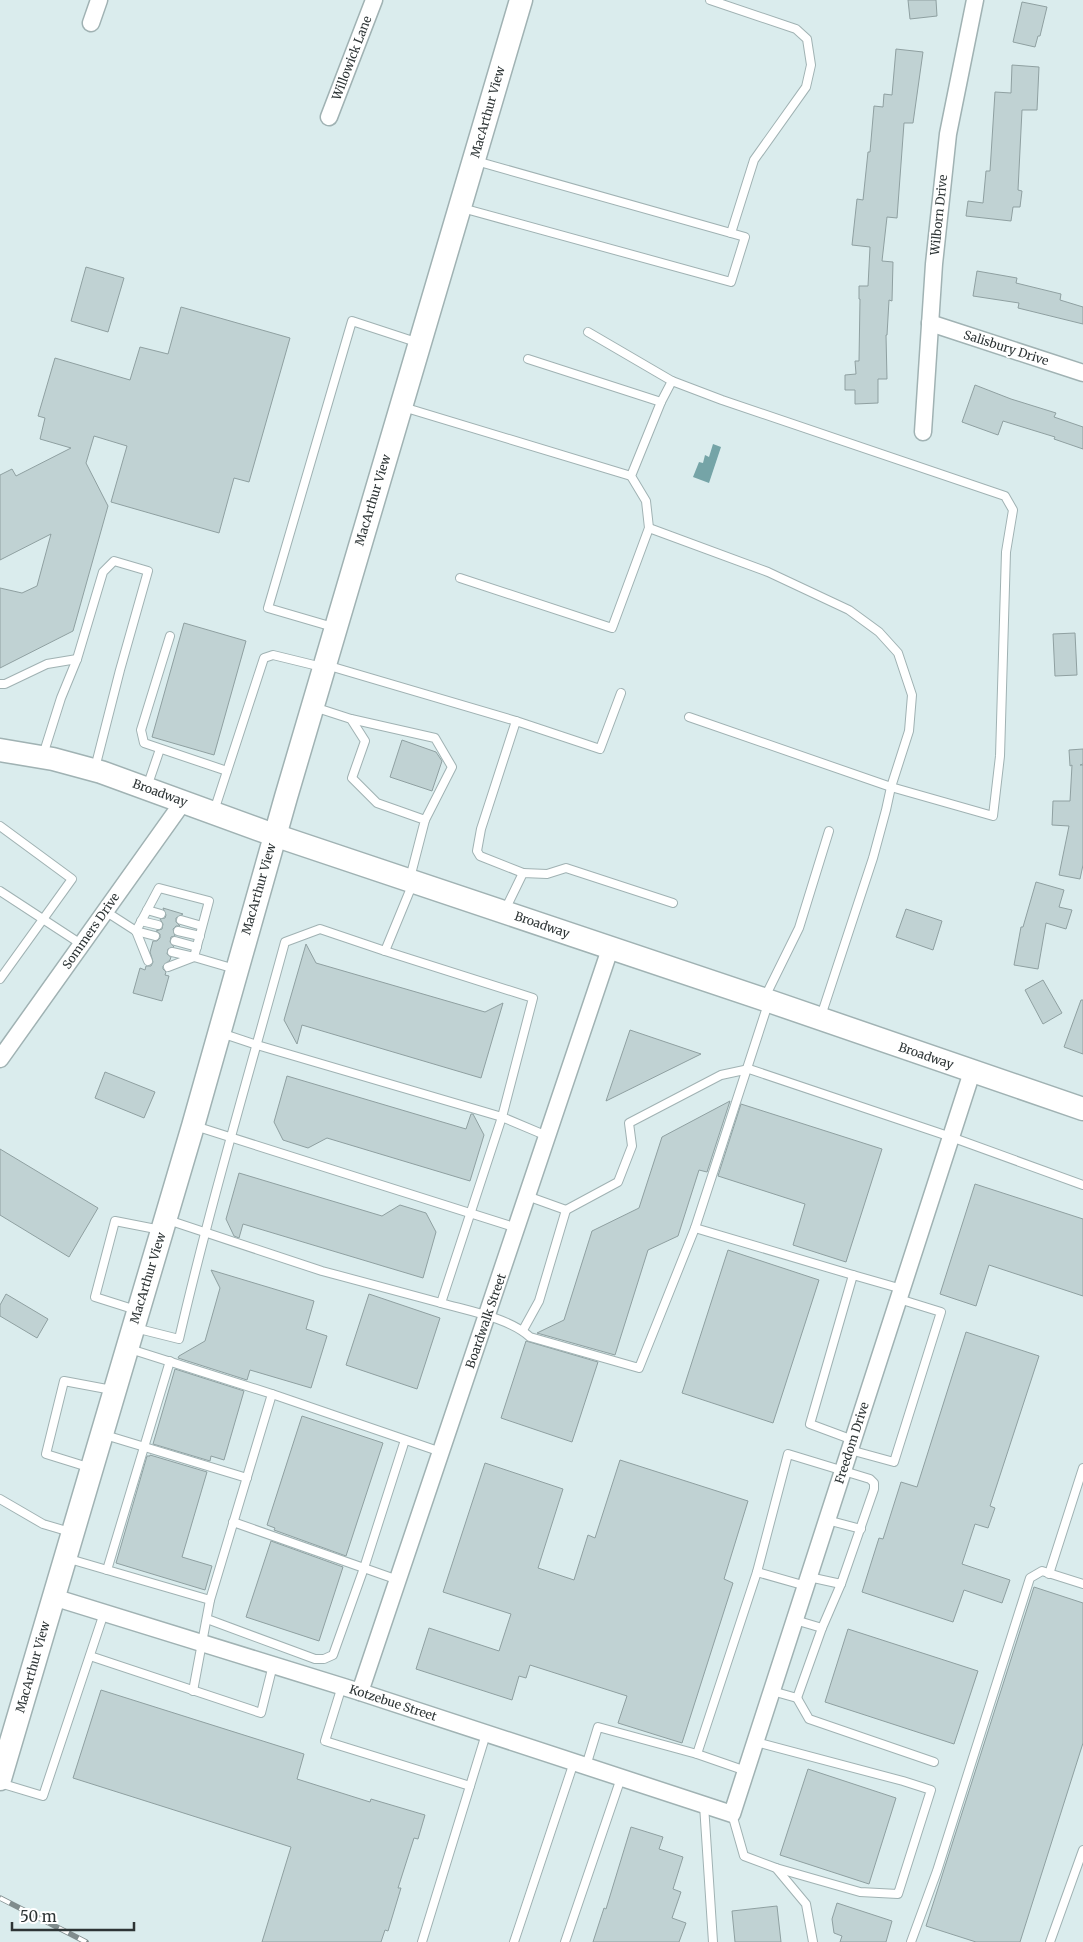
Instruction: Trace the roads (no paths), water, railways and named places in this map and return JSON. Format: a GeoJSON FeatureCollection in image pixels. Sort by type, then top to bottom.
{"type":"FeatureCollection","features":[{"type":"Feature","properties":{"kind":"street"},"geometry":{"type":"LineString","coordinates":[[91,23],[99,0]]}},
{"type":"Feature","properties":{"kind":"street","name":"Willowick Lane"},"geometry":{"type":"LineString","coordinates":[[329,117],[374,0]]}},
{"type":"Feature","properties":{"kind":"street","name":"MacArthur View"},"geometry":{"type":"LineString","coordinates":[[0,1779],[193,1126],[274,835],[521,0]]}},
{"type":"Feature","properties":{"kind":"street","name":"Wilborn Drive"},"geometry":{"type":"LineString","coordinates":[[924,432],[934,264],[948,134],[975,0]]}},
{"type":"Feature","properties":{"kind":"street","name":"Salisbury Drive"},"geometry":{"type":"LineString","coordinates":[[930,323],[1083,373]]}},
{"type":"Feature","properties":{"kind":"street","name":"Broadway"},"geometry":{"type":"LineString","coordinates":[[0,750],[43,757],[95,770],[274,835],[412,880],[1083,1109]]}},
{"type":"Feature","properties":{"kind":"street","name":"Sommers Drive"},"geometry":{"type":"LineString","coordinates":[[0,1060],[182,802]]}},
{"type":"Feature","properties":{"kind":"street","name":"Boardwalk Street"},"geometry":{"type":"LineString","coordinates":[[360,1692],[610,949]]}},
{"type":"Feature","properties":{"kind":"street","name":"Freedom Drive"},"geometry":{"type":"LineString","coordinates":[[732,1814],[972,1072]]}},
{"type":"Feature","properties":{"kind":"street","name":"Kotzebue Street"},"geometry":{"type":"LineString","coordinates":[[53,1597],[342,1686],[732,1814]]}},
{"type":"Feature","properties":{"kind":"lane"},"geometry":{"type":"LineString","coordinates":[[710,0],[796,29],[807,39],[811,66],[806,87],[754,160],[731,234]]}},
{"type":"Feature","properties":{"kind":"lane"},"geometry":{"type":"LineString","coordinates":[[460,208],[731,282],[745,237],[474,161]]}},
{"type":"Feature","properties":{"kind":"lane"},"geometry":{"type":"LineString","coordinates":[[335,628],[268,608],[349,330],[352,321],[420,343]]}},
{"type":"Feature","properties":{"kind":"lane"},"geometry":{"type":"LineString","coordinates":[[588,332],[672,381],[722,400],[1005,496],[1013,510],[1006,552],[1000,756],[993,816],[891,787],[689,717]]}},
{"type":"Feature","properties":{"kind":"lane"},"geometry":{"type":"LineString","coordinates":[[528,359],[661,402]]}},
{"type":"Feature","properties":{"kind":"lane"},"geometry":{"type":"LineString","coordinates":[[631,476],[661,402],[672,381]]}},
{"type":"Feature","properties":{"kind":"lane"},"geometry":{"type":"LineString","coordinates":[[401,406],[631,476],[646,501],[649,528],[612,628],[460,578]]}},
{"type":"Feature","properties":{"kind":"lane"},"geometry":{"type":"LineString","coordinates":[[649,528],[768,572],[849,610],[879,632],[898,653],[912,695],[909,731],[891,787],[872,858],[820,1019]]}},
{"type":"Feature","properties":{"kind":"lane"},"geometry":{"type":"LineString","coordinates":[[43,757],[61,698],[77,659],[103,572],[114,561],[148,571],[120,670],[95,770]]}},
{"type":"Feature","properties":{"kind":"lane"},"geometry":{"type":"LineString","coordinates":[[170,636],[141,730],[144,743],[227,771]]}},
{"type":"Feature","properties":{"kind":"lane"},"geometry":{"type":"LineString","coordinates":[[213,813],[264,658],[273,655],[324,666],[516,720],[600,749],[621,693]]}},
{"type":"Feature","properties":{"kind":"lane"},"geometry":{"type":"LineString","coordinates":[[0,684],[6,684],[47,664],[77,659]]}},
{"type":"Feature","properties":{"kind":"lane"},"geometry":{"type":"LineString","coordinates":[[313,706],[350,718],[435,738],[452,768],[425,820],[412,880],[385,951]]}},
{"type":"Feature","properties":{"kind":"lane"},"geometry":{"type":"LineString","coordinates":[[350,718],[365,740],[352,778],[377,803],[425,820]]}},
{"type":"Feature","properties":{"kind":"lane"},"geometry":{"type":"LineString","coordinates":[[516,720],[481,828],[477,850],[480,856],[523,873],[547,874],[566,868],[673,903]]}},
{"type":"Feature","properties":{"kind":"lane"},"geometry":{"type":"LineString","coordinates":[[146,788],[160,749]]}},
{"type":"Feature","properties":{"kind":"lane"},"geometry":{"type":"LineString","coordinates":[[0,826],[72,879],[0,979]]}},
{"type":"Feature","properties":{"kind":"lane"},"geometry":{"type":"LineString","coordinates":[[441,1452],[170,1361],[95,1297],[115,1221],[163,1225],[204,1233],[322,1271],[487,1316],[523,1330],[530,1337],[639,1368],[695,1228],[748,1069],[766,1000],[799,928],[829,831]]}},
{"type":"Feature","properties":{"kind":"lane"},"geometry":{"type":"LineString","coordinates":[[504,912],[523,873]]}},
{"type":"Feature","properties":{"kind":"lane"},"geometry":{"type":"LineString","coordinates":[[148,961],[136,930],[159,888],[209,901],[194,957]]}},
{"type":"Feature","properties":{"kind":"lane"},"geometry":{"type":"LineString","coordinates":[[0,891],[82,944]]}},
{"type":"Feature","properties":{"kind":"lane"},"geometry":{"type":"LineString","coordinates":[[147,910],[161,914]]}},
{"type":"Feature","properties":{"kind":"lane"},"geometry":{"type":"LineString","coordinates":[[105,911],[136,930],[155,936]]}},
{"type":"Feature","properties":{"kind":"lane"},"geometry":{"type":"LineString","coordinates":[[181,920],[202,926]]}},
{"type":"Feature","properties":{"kind":"lane"},"geometry":{"type":"LineString","coordinates":[[141,921],[158,925]]}},
{"type":"Feature","properties":{"kind":"lane"},"geometry":{"type":"LineString","coordinates":[[133,1328],[179,1338],[204,1233],[232,1138],[284,942],[320,929],[533,998],[502,1116],[441,1303]]}},
{"type":"Feature","properties":{"kind":"lane"},"geometry":{"type":"LineString","coordinates":[[178,931],[200,936]]}},
{"type":"Feature","properties":{"kind":"lane"},"geometry":{"type":"LineString","coordinates":[[175,941],[197,947]]}},
{"type":"Feature","properties":{"kind":"lane"},"geometry":{"type":"LineString","coordinates":[[141,944],[152,947]]}},
{"type":"Feature","properties":{"kind":"lane"},"geometry":{"type":"LineString","coordinates":[[172,952],[237,970]]}},
{"type":"Feature","properties":{"kind":"lane"},"geometry":{"type":"LineString","coordinates":[[168,967],[194,957]]}},
{"type":"Feature","properties":{"kind":"lane"},"geometry":{"type":"LineString","coordinates":[[219,1032],[257,1045],[502,1116],[548,1136]]}},
{"type":"Feature","properties":{"kind":"lane"},"geometry":{"type":"LineString","coordinates":[[523,1330],[539,1301],[566,1210],[618,1182],[632,1146],[629,1123],[721,1075],[748,1069],[951,1137],[1083,1185]]}},
{"type":"Feature","properties":{"kind":"lane"},"geometry":{"type":"LineString","coordinates":[[193,1126],[470,1215],[517,1228]]}},
{"type":"Feature","properties":{"kind":"lane"},"geometry":{"type":"LineString","coordinates":[[527,1196],[566,1210]]}},
{"type":"Feature","properties":{"kind":"lane"},"geometry":{"type":"LineString","coordinates":[[695,1228],[853,1275],[941,1312],[894,1462],[852,1445],[810,1424],[853,1275]]}},
{"type":"Feature","properties":{"kind":"lane"},"geometry":{"type":"LineString","coordinates":[[107,1570],[170,1361]]}},
{"type":"Feature","properties":{"kind":"lane"},"geometry":{"type":"LineString","coordinates":[[91,1468],[46,1454],[64,1381],[114,1390]]}},
{"type":"Feature","properties":{"kind":"lane"},"geometry":{"type":"LineString","coordinates":[[193,1691],[210,1600],[272,1394]]}},
{"type":"Feature","properties":{"kind":"lane"},"geometry":{"type":"LineString","coordinates":[[101,1434],[247,1478]]}},
{"type":"Feature","properties":{"kind":"lane"},"geometry":{"type":"LineString","coordinates":[[207,1620],[315,1659],[324,1659],[333,1655],[364,1568],[405,1440]]}},
{"type":"Feature","properties":{"kind":"lane"},"geometry":{"type":"LineString","coordinates":[[697,1754],[757,1572],[788,1454],[870,1479],[874,1483],[874,1489],[861,1529],[797,1698]]}},
{"type":"Feature","properties":{"kind":"lane"},"geometry":{"type":"LineString","coordinates":[[1049,1574],[1083,1468]]}},
{"type":"Feature","properties":{"kind":"lane"},"geometry":{"type":"LineString","coordinates":[[0,1499],[43,1524],[72,1533]]}},
{"type":"Feature","properties":{"kind":"lane"},"geometry":{"type":"LineString","coordinates":[[827,1520],[861,1529]]}},
{"type":"Feature","properties":{"kind":"lane"},"geometry":{"type":"LineString","coordinates":[[233,1522],[398,1580]]}},
{"type":"Feature","properties":{"kind":"lane"},"geometry":{"type":"LineString","coordinates":[[64,1558],[210,1600]]}},
{"type":"Feature","properties":{"kind":"lane"},"geometry":{"type":"LineString","coordinates":[[911,1942],[936,1871],[1030,1578],[1042,1571],[1083,1584]]}},
{"type":"Feature","properties":{"kind":"lane"},"geometry":{"type":"LineString","coordinates":[[757,1572],[808,1581],[841,1584]]}},
{"type":"Feature","properties":{"kind":"lane"},"geometry":{"type":"LineString","coordinates":[[0,1784],[43,1796],[104,1613]]}},
{"type":"Feature","properties":{"kind":"lane"},"geometry":{"type":"LineString","coordinates":[[795,1620],[822,1628]]}},
{"type":"Feature","properties":{"kind":"lane"},"geometry":{"type":"LineString","coordinates":[[90,1656],[261,1713],[273,1665]]}},
{"type":"Feature","properties":{"kind":"lane"},"geometry":{"type":"LineString","coordinates":[[342,1686],[325,1741],[470,1786]]}},
{"type":"Feature","properties":{"kind":"lane"},"geometry":{"type":"LineString","coordinates":[[772,1691],[797,1698],[809,1720],[934,1762]]}},
{"type":"Feature","properties":{"kind":"lane"},"geometry":{"type":"LineString","coordinates":[[514,1942],[580,1764],[598,1726],[697,1754],[746,1771]]}},
{"type":"Feature","properties":{"kind":"lane"},"geometry":{"type":"LineString","coordinates":[[422,1942],[486,1734]]}},
{"type":"Feature","properties":{"kind":"lane"},"geometry":{"type":"LineString","coordinates":[[732,1814],[744,1856],[776,1868],[860,1892],[898,1894],[931,1790],[756,1742]]}},
{"type":"Feature","properties":{"kind":"lane"},"geometry":{"type":"LineString","coordinates":[[565,1942],[621,1778]]}},
{"type":"Feature","properties":{"kind":"lane"},"geometry":{"type":"LineString","coordinates":[[704,1805],[713,1942]]}},
{"type":"Feature","properties":{"kind":"lane"},"geometry":{"type":"LineString","coordinates":[[1050,1942],[1083,1850]]}},
{"type":"Feature","properties":{"kind":"lane"},"geometry":{"type":"LineString","coordinates":[[776,1868],[806,1904],[813,1942]]}},
{"type":"Feature","properties":{"kind":"water"},"geometry":{"type":"Polygon","coordinates":[[[713,444],[721,447],[709,483],[693,477],[699,462],[703,463],[705,455],[709,457],[713,444]]]}},
{"type":"Feature","properties":{"kind":"railway"},"geometry":{"type":"LineString","coordinates":[[0,1898],[86,1942]]}}]}
